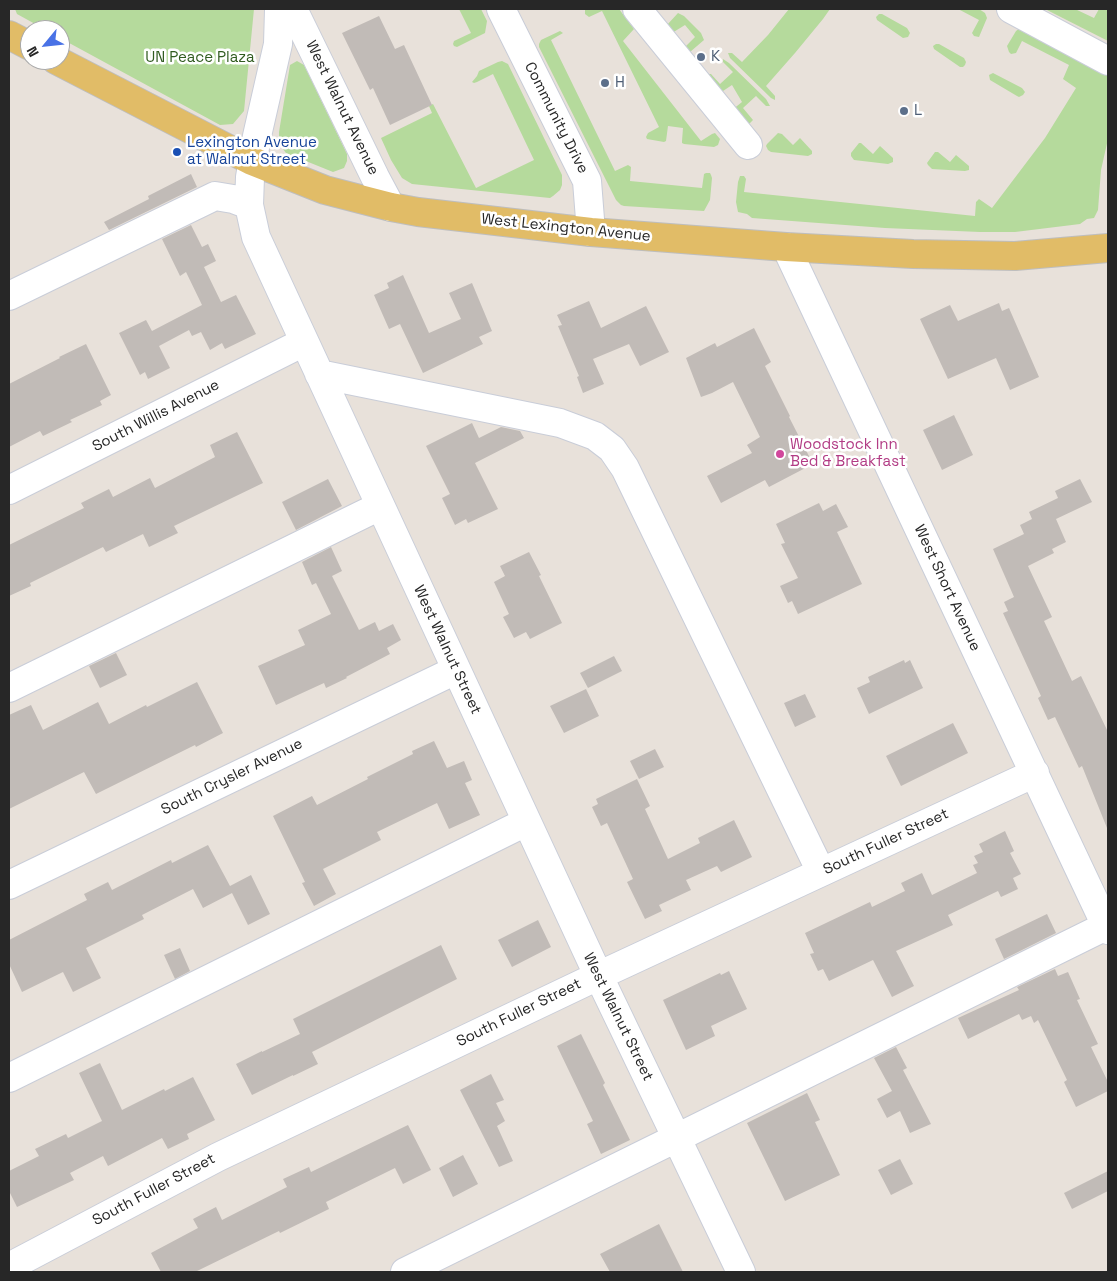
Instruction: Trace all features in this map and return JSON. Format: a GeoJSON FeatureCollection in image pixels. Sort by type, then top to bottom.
{"type":"FeatureCollection","features":[{"type":"Feature","properties":{"kind":"main road","name":"West Lexington Avenue"},"geometry":{"type":"LineString","coordinates":[[70,67],[252,161],[325,190],[418,212],[590,232],[786,247],[913,254],[1014,256],[1108,248]]}},
{"type":"Feature","properties":{"kind":"street","name":"West Walnut Street"},"geometry":{"type":"LineString","coordinates":[[280,9],[278,44],[250,177],[249,205],[256,237],[598,976],[740,1272]]}},
{"type":"Feature","properties":{"kind":"street","name":"West Walnut Avenue"},"geometry":{"type":"LineString","coordinates":[[293,9],[391,207]]}},
{"type":"Feature","properties":{"kind":"street","name":"Community Drive"},"geometry":{"type":"LineString","coordinates":[[501,9],[588,181],[590,232]]}},
{"type":"Feature","properties":{"kind":"street"},"geometry":{"type":"LineString","coordinates":[[637,9],[748,145]]}},
{"type":"Feature","properties":{"kind":"street"},"geometry":{"type":"LineString","coordinates":[[1011,9],[1108,61]]}},
{"type":"Feature","properties":{"kind":"street"},"geometry":{"type":"LineString","coordinates":[[9,296],[215,196],[233,199],[249,205]]}},
{"type":"Feature","properties":{"kind":"street","name":"West Short Avenue"},"geometry":{"type":"LineString","coordinates":[[786,247],[1107,928]]}},
{"type":"Feature","properties":{"kind":"street","name":"South Willis Avenue"},"geometry":{"type":"LineString","coordinates":[[9,490],[304,342]]}},
{"type":"Feature","properties":{"kind":"street"},"geometry":{"type":"LineString","coordinates":[[319,374],[560,423],[595,436],[612,449],[625,468],[821,872]]}},
{"type":"Feature","properties":{"kind":"street"},"geometry":{"type":"LineString","coordinates":[[9,688],[380,506]]}},
{"type":"Feature","properties":{"kind":"street","name":"South Crysler Avenue"},"geometry":{"type":"LineString","coordinates":[[9,885],[456,670]]}},
{"type":"Feature","properties":{"kind":"street","name":"South Fuller Street"},"geometry":{"type":"LineString","coordinates":[[9,1267],[218,1157],[598,976],[1035,773]]}},
{"type":"Feature","properties":{"kind":"street"},"geometry":{"type":"LineString","coordinates":[[9,1078],[526,822]]}},
{"type":"Feature","properties":{"kind":"street"},"geometry":{"type":"LineString","coordinates":[[405,1272],[1107,928]]}},
{"type":"Feature","properties":{"kind":"green space","name":"UN Peace Plaza"},"geometry":{"type":"Polygon","coordinates":[[[15,9],[254,9],[244,111],[233,124],[220,125],[70,43],[70,20],[28,20],[17,14],[15,9]]]}},
{"type":"Feature","properties":{"kind":"green space"},"geometry":{"type":"Polygon","coordinates":[[[459,9],[481,9],[487,21],[485,33],[457,47],[453,44],[454,41],[471,33],[459,9]]]}},
{"type":"Feature","properties":{"kind":"green space"},"geometry":{"type":"Polygon","coordinates":[[[585,9],[619,9],[634,29],[623,41],[701,141],[715,133],[720,139],[718,145],[714,147],[684,144],[682,143],[683,128],[668,126],[666,141],[647,139],[648,133],[659,127],[602,11],[589,17],[585,14],[585,9]]]}},
{"type":"Feature","properties":{"kind":"green space"},"geometry":{"type":"Polygon","coordinates":[[[789,9],[830,9],[766,86],[775,96],[775,100],[730,58],[728,53],[732,53],[742,62],[768,35],[789,9]]]}},
{"type":"Feature","properties":{"kind":"green space"},"geometry":{"type":"Polygon","coordinates":[[[958,9],[979,9],[985,13],[987,18],[979,37],[974,36],[972,33],[979,20],[958,9]]]}},
{"type":"Feature","properties":{"kind":"green space"},"geometry":{"type":"Polygon","coordinates":[[[1045,9],[1075,9],[1094,18],[1099,9],[1108,9],[1108,41],[1045,9]]]}},
{"type":"Feature","properties":{"kind":"green space"},"geometry":{"type":"Polygon","coordinates":[[[678,13],[684,16],[701,33],[704,40],[690,52],[684,48],[695,37],[685,25],[672,33],[667,25],[678,13]]]}},
{"type":"Feature","properties":{"kind":"green space"},"geometry":{"type":"Polygon","coordinates":[[[879,14],[907,28],[910,33],[908,37],[903,38],[877,20],[876,17],[879,14]]]}},
{"type":"Feature","properties":{"kind":"green space"},"geometry":{"type":"Polygon","coordinates":[[[1020,28],[1108,69],[1108,139],[1101,170],[1098,210],[1094,218],[1087,219],[1080,224],[1015,232],[980,232],[885,228],[752,218],[747,214],[738,212],[736,202],[740,176],[744,176],[746,179],[744,192],[975,216],[976,202],[979,199],[992,208],[1045,138],[1076,88],[1063,79],[1069,65],[1022,41],[1016,53],[1011,54],[1009,52],[1007,46],[1020,28]]]}},
{"type":"Feature","properties":{"kind":"green space"},"geometry":{"type":"Polygon","coordinates":[[[560,31],[563,33],[551,40],[615,171],[628,165],[631,167],[630,181],[702,188],[704,174],[710,173],[712,178],[710,200],[704,211],[624,206],[616,200],[539,47],[541,40],[560,31]]]}},
{"type":"Feature","properties":{"kind":"green space"},"geometry":{"type":"Polygon","coordinates":[[[936,44],[964,58],[965,65],[960,67],[934,49],[933,46],[936,44]]]}},
{"type":"Feature","properties":{"kind":"green space"},"geometry":{"type":"Polygon","coordinates":[[[723,59],[766,99],[770,106],[766,106],[756,96],[743,108],[753,120],[748,125],[732,110],[742,102],[732,85],[720,93],[707,74],[711,74],[720,84],[733,72],[723,62],[723,59]]]}},
{"type":"Feature","properties":{"kind":"green space"},"geometry":{"type":"Polygon","coordinates":[[[297,61],[304,65],[347,154],[344,168],[333,172],[286,153],[279,144],[279,132],[290,65],[297,61]]]}},
{"type":"Feature","properties":{"kind":"green space"},"geometry":{"type":"Polygon","coordinates":[[[502,61],[508,64],[562,175],[560,190],[550,198],[412,184],[402,178],[381,138],[432,113],[429,106],[433,104],[476,188],[534,160],[493,74],[477,82],[472,82],[479,71],[502,61]]]}},
{"type":"Feature","properties":{"kind":"green space"},"geometry":{"type":"Polygon","coordinates":[[[993,73],[1022,88],[1025,92],[1019,97],[990,80],[989,75],[993,73]]]}},
{"type":"Feature","properties":{"kind":"green space"},"geometry":{"type":"Polygon","coordinates":[[[778,133],[782,134],[793,145],[800,138],[812,151],[812,154],[808,156],[771,152],[766,146],[778,133]]]}},
{"type":"Feature","properties":{"kind":"green space"},"geometry":{"type":"Polygon","coordinates":[[[859,143],[873,154],[880,146],[893,158],[893,162],[888,164],[854,160],[851,153],[859,143]]]}},
{"type":"Feature","properties":{"kind":"green space"},"geometry":{"type":"Polygon","coordinates":[[[935,152],[938,152],[950,162],[956,155],[969,166],[969,170],[932,169],[927,163],[935,152]]]}},
{"type":"Feature","properties":{"kind":"building"},"geometry":{"type":"Polygon","coordinates":[[[379,16],[395,49],[404,45],[432,105],[390,125],[373,88],[370,90],[342,33],[379,16]]]}},
{"type":"Feature","properties":{"kind":"building"},"geometry":{"type":"Polygon","coordinates":[[[191,174],[197,187],[109,230],[104,222],[149,199],[148,196],[191,174]]]}},
{"type":"Feature","properties":{"kind":"building"},"geometry":{"type":"Polygon","coordinates":[[[191,225],[202,247],[208,244],[216,261],[204,267],[221,302],[236,295],[256,334],[225,349],[222,343],[210,350],[201,332],[192,336],[189,330],[159,346],[170,368],[148,379],[145,372],[140,375],[119,333],[146,320],[152,331],[202,305],[186,272],[180,276],[162,239],[191,225]]]}},
{"type":"Feature","properties":{"kind":"building"},"geometry":{"type":"Polygon","coordinates":[[[403,275],[429,333],[461,319],[449,293],[472,283],[492,331],[479,337],[483,344],[423,373],[400,324],[389,329],[374,295],[389,288],[387,283],[403,275]]]}},
{"type":"Feature","properties":{"kind":"building"},"geometry":{"type":"Polygon","coordinates":[[[589,301],[601,328],[646,306],[669,352],[640,366],[629,344],[593,359],[604,384],[583,393],[577,377],[579,376],[558,326],[562,325],[557,315],[589,301]]]}},
{"type":"Feature","properties":{"kind":"building"},"geometry":{"type":"Polygon","coordinates":[[[999,303],[1002,311],[1009,308],[1039,377],[1010,390],[996,358],[948,379],[920,319],[950,305],[958,321],[999,303]]]}},
{"type":"Feature","properties":{"kind":"building"},"geometry":{"type":"Polygon","coordinates":[[[754,328],[771,362],[765,366],[813,464],[769,487],[765,480],[721,503],[707,476],[752,453],[747,445],[760,437],[733,382],[701,397],[686,358],[715,343],[717,347],[754,328]]]}},
{"type":"Feature","properties":{"kind":"building"},"geometry":{"type":"Polygon","coordinates":[[[86,344],[111,395],[100,401],[102,405],[70,420],[72,422],[43,436],[40,431],[9,447],[9,384],[86,344]]]}},
{"type":"Feature","properties":{"kind":"building"},"geometry":{"type":"Polygon","coordinates":[[[954,415],[973,455],[942,470],[923,430],[954,415]]]}},
{"type":"Feature","properties":{"kind":"building"},"geometry":{"type":"Polygon","coordinates":[[[472,423],[479,438],[501,427],[520,431],[524,438],[475,463],[498,509],[468,523],[466,519],[455,525],[442,498],[450,494],[426,446],[472,423]]]}},
{"type":"Feature","properties":{"kind":"building"},"geometry":{"type":"Polygon","coordinates":[[[237,432],[263,483],[174,526],[178,533],[149,547],[143,534],[106,552],[103,547],[30,583],[31,586],[9,596],[9,545],[84,508],[81,503],[109,489],[113,497],[150,478],[155,488],[215,457],[210,445],[237,432]]]}},
{"type":"Feature","properties":{"kind":"building"},"geometry":{"type":"Polygon","coordinates":[[[328,479],[342,506],[296,530],[282,502],[328,479]]]}},
{"type":"Feature","properties":{"kind":"building"},"geometry":{"type":"Polygon","coordinates":[[[1080,479],[1092,502],[1056,519],[1066,542],[1052,549],[1054,553],[1028,566],[1052,617],[1044,621],[1072,681],[1081,676],[1108,732],[1107,828],[1082,766],[1079,768],[1055,717],[1048,720],[1038,698],[1041,696],[1003,613],[1008,611],[1004,602],[1014,597],[993,549],[1024,534],[1020,525],[1032,519],[1029,512],[1058,498],[1055,491],[1080,479]]]}},
{"type":"Feature","properties":{"kind":"building"},"geometry":{"type":"Polygon","coordinates":[[[819,503],[823,511],[836,504],[848,527],[837,532],[862,584],[798,614],[792,601],[788,603],[780,586],[798,578],[781,544],[785,543],[776,524],[819,503]]]}},
{"type":"Feature","properties":{"kind":"building"},"geometry":{"type":"Polygon","coordinates":[[[331,547],[342,571],[332,576],[359,630],[375,622],[379,631],[393,624],[401,640],[387,648],[390,654],[347,678],[326,688],[324,683],[276,705],[258,666],[305,645],[298,630],[331,614],[316,583],[312,585],[302,562],[331,547]]]}},
{"type":"Feature","properties":{"kind":"building"},"geometry":{"type":"Polygon","coordinates":[[[529,552],[562,623],[530,639],[526,632],[514,638],[503,617],[509,614],[494,582],[505,576],[500,566],[529,552]]]}},
{"type":"Feature","properties":{"kind":"building"},"geometry":{"type":"Polygon","coordinates":[[[116,653],[127,675],[100,688],[89,666],[116,653]]]}},
{"type":"Feature","properties":{"kind":"building"},"geometry":{"type":"Polygon","coordinates":[[[614,656],[622,671],[588,688],[580,673],[614,656]]]}},
{"type":"Feature","properties":{"kind":"building"},"geometry":{"type":"Polygon","coordinates":[[[904,660],[905,663],[910,660],[923,688],[869,714],[857,688],[870,682],[868,677],[904,660]]]}},
{"type":"Feature","properties":{"kind":"building"},"geometry":{"type":"Polygon","coordinates":[[[197,682],[223,733],[96,794],[84,772],[9,809],[9,715],[31,705],[43,730],[98,702],[109,724],[197,682]]]}},
{"type":"Feature","properties":{"kind":"building"},"geometry":{"type":"Polygon","coordinates":[[[586,689],[599,716],[564,733],[550,706],[586,689]]]}},
{"type":"Feature","properties":{"kind":"building"},"geometry":{"type":"Polygon","coordinates":[[[805,694],[816,717],[795,727],[784,703],[805,694]]]}},
{"type":"Feature","properties":{"kind":"building"},"geometry":{"type":"Polygon","coordinates":[[[953,723],[968,753],[901,786],[886,756],[953,723]]]}},
{"type":"Feature","properties":{"kind":"building"},"geometry":{"type":"Polygon","coordinates":[[[434,741],[447,768],[464,761],[472,780],[465,783],[480,815],[449,829],[437,803],[377,832],[381,840],[323,869],[336,894],[314,906],[302,883],[305,882],[273,816],[312,796],[317,805],[413,754],[412,751],[434,741]]]}},
{"type":"Feature","properties":{"kind":"building"},"geometry":{"type":"Polygon","coordinates":[[[655,749],[664,767],[639,779],[630,761],[655,749]]]}},
{"type":"Feature","properties":{"kind":"building"},"geometry":{"type":"Polygon","coordinates":[[[637,779],[650,806],[645,809],[668,859],[700,843],[698,838],[734,820],[752,857],[721,872],[717,866],[686,880],[691,890],[659,905],[662,911],[645,919],[627,882],[633,879],[607,823],[601,826],[592,807],[598,804],[596,799],[637,779]]]}},
{"type":"Feature","properties":{"kind":"building"},"geometry":{"type":"Polygon","coordinates":[[[1005,831],[1014,851],[1010,853],[1021,874],[1013,878],[1018,889],[1001,897],[998,891],[948,915],[953,925],[896,951],[914,986],[892,997],[873,960],[829,981],[823,969],[818,971],[810,954],[814,953],[805,933],[870,902],[872,907],[905,891],[901,883],[922,873],[932,895],[977,873],[973,865],[978,863],[974,856],[983,852],[979,844],[1005,831]]]}},
{"type":"Feature","properties":{"kind":"building"},"geometry":{"type":"Polygon","coordinates":[[[208,845],[230,886],[251,875],[270,914],[248,925],[232,893],[203,908],[193,889],[142,915],[144,919],[86,948],[101,978],[73,992],[63,972],[22,992],[9,964],[9,940],[87,900],[84,894],[108,882],[112,890],[171,860],[172,863],[208,845]]]}},
{"type":"Feature","properties":{"kind":"building"},"geometry":{"type":"Polygon","coordinates":[[[1047,914],[1056,933],[1004,959],[995,939],[1047,914]]]}},
{"type":"Feature","properties":{"kind":"building"},"geometry":{"type":"Polygon","coordinates":[[[538,920],[551,947],[512,967],[498,940],[538,920]]]}},
{"type":"Feature","properties":{"kind":"building"},"geometry":{"type":"Polygon","coordinates":[[[441,945],[457,979],[312,1052],[318,1064],[252,1095],[236,1064],[300,1034],[293,1019],[441,945]]]}},
{"type":"Feature","properties":{"kind":"building"},"geometry":{"type":"Polygon","coordinates":[[[180,948],[190,971],[175,979],[164,955],[180,948]]]}},
{"type":"Feature","properties":{"kind":"building"},"geometry":{"type":"Polygon","coordinates":[[[1055,969],[1058,976],[1068,972],[1080,999],[1077,1000],[1098,1044],[1091,1047],[1108,1082],[1108,1091],[1076,1107],[1064,1082],[1067,1080],[1038,1020],[1034,1023],[1031,1016],[1022,1020],[1019,1014],[968,1039],[958,1018],[1019,990],[1017,987],[1055,969]]]}},
{"type":"Feature","properties":{"kind":"building"},"geometry":{"type":"Polygon","coordinates":[[[729,971],[747,1009],[711,1026],[715,1036],[686,1050],[663,1000],[720,973],[721,975],[729,971]]]}},
{"type":"Feature","properties":{"kind":"building"},"geometry":{"type":"Polygon","coordinates":[[[581,1034],[630,1140],[601,1154],[587,1124],[593,1121],[557,1046],[581,1034]]]}},
{"type":"Feature","properties":{"kind":"building"},"geometry":{"type":"Polygon","coordinates":[[[896,1047],[907,1068],[903,1070],[931,1124],[910,1133],[900,1111],[887,1118],[877,1099],[892,1091],[874,1058],[896,1047]]]}},
{"type":"Feature","properties":{"kind":"building"},"geometry":{"type":"Polygon","coordinates":[[[100,1063],[122,1110],[193,1077],[215,1120],[187,1134],[189,1139],[168,1149],[162,1138],[108,1166],[103,1156],[70,1173],[74,1180],[17,1207],[9,1191],[9,1171],[39,1156],[35,1149],[66,1134],[68,1138],[102,1121],[79,1073],[100,1063]]]}},
{"type":"Feature","properties":{"kind":"building"},"geometry":{"type":"Polygon","coordinates":[[[491,1074],[504,1100],[496,1103],[505,1121],[497,1126],[513,1161],[499,1167],[460,1090],[491,1074]]]}},
{"type":"Feature","properties":{"kind":"building"},"geometry":{"type":"Polygon","coordinates":[[[807,1093],[820,1120],[815,1122],[840,1175],[785,1201],[747,1123],[807,1093]]]}},
{"type":"Feature","properties":{"kind":"building"},"geometry":{"type":"Polygon","coordinates":[[[408,1125],[431,1170],[403,1184],[395,1168],[326,1202],[329,1209],[195,1272],[161,1272],[151,1253],[198,1228],[193,1219],[216,1207],[222,1220],[287,1187],[283,1179],[309,1167],[311,1172],[408,1125]]]}},
{"type":"Feature","properties":{"kind":"building"},"geometry":{"type":"Polygon","coordinates":[[[463,1155],[478,1184],[453,1197],[439,1168],[463,1155]]]}},
{"type":"Feature","properties":{"kind":"building"},"geometry":{"type":"Polygon","coordinates":[[[900,1159],[913,1184],[891,1195],[878,1170],[900,1159]]]}},
{"type":"Feature","properties":{"kind":"building"},"geometry":{"type":"Polygon","coordinates":[[[1108,1171],[1108,1191],[1072,1209],[1064,1193],[1108,1171]]]}},
{"type":"Feature","properties":{"kind":"building"},"geometry":{"type":"Polygon","coordinates":[[[659,1224],[683,1272],[610,1272],[600,1254],[659,1224]]]}},
{"type":"Feature","properties":{"kind":"place","name":"K"},"geometry":{"type":"Point","coordinates":[701,57]}},
{"type":"Feature","properties":{"kind":"place","name":"H"},"geometry":{"type":"Point","coordinates":[605,83]}},
{"type":"Feature","properties":{"kind":"place","name":"L"},"geometry":{"type":"Point","coordinates":[904,111]}},
{"type":"Feature","properties":{"kind":"place","name":"Lexington Avenue at Walnut Street"},"geometry":{"type":"Point","coordinates":[177,152]}},
{"type":"Feature","properties":{"kind":"place","name":"Woodstock Inn Bed & Breakfast"},"geometry":{"type":"Point","coordinates":[780,454]}}]}
